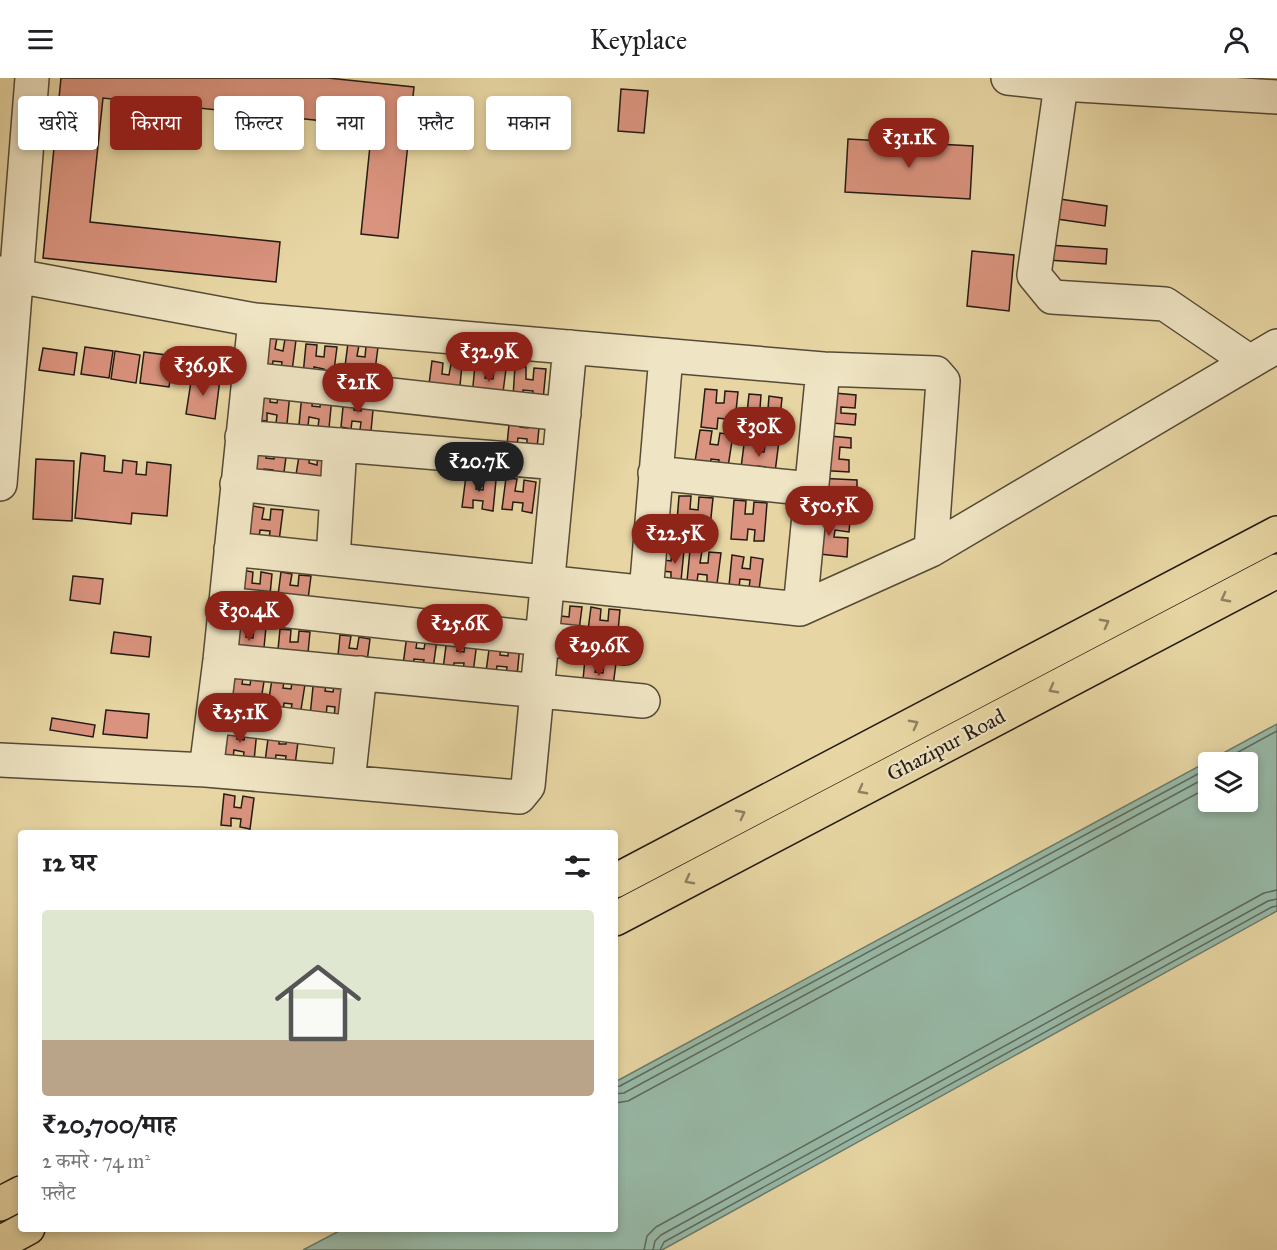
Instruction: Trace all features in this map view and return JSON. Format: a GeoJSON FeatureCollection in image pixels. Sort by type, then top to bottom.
{"type":"FeatureCollection","features":[{"type":"Feature","properties":{"kind":"main road","name":"Ghazipur Road"},"geometry":{"type":"LineString","coordinates":[[618,879],[1277,533]]}},
{"type":"Feature","properties":{"kind":"main road","name":"Ghazipur Road"},"geometry":{"type":"LineString","coordinates":[[618,917],[1277,571]]}},
{"type":"Feature","properties":{"kind":"main road"},"geometry":{"type":"LineString","coordinates":[[0,1204],[18,1195]]}},
{"type":"Feature","properties":{"kind":"main road"},"geometry":{"type":"LineString","coordinates":[[0,1243],[21,1232]]}},
{"type":"Feature","properties":{"kind":"street"},"geometry":{"type":"LineString","coordinates":[[0,484],[8,274],[32,78]]}},
{"type":"Feature","properties":{"kind":"street"},"geometry":{"type":"LineString","coordinates":[[1008,78],[1277,97]]}},
{"type":"Feature","properties":{"kind":"street"},"geometry":{"type":"LineString","coordinates":[[1062,81],[1034,274],[1052,297],[1165,304],[1263,354]]}},
{"type":"Feature","properties":{"kind":"street"},"geometry":{"type":"LineString","coordinates":[[8,274],[255,320],[824,369],[936,373],[942,378],[931,550]]}},
{"type":"Feature","properties":{"kind":"street"},"geometry":{"type":"LineString","coordinates":[[206,770],[220,660],[255,320]]}},
{"type":"Feature","properties":{"kind":"street"},"geometry":{"type":"LineString","coordinates":[[0,760],[206,770],[519,797],[528,786],[570,347]]}},
{"type":"Feature","properties":{"kind":"street"},"geometry":{"type":"LineString","coordinates":[[231,549],[800,609],[931,550],[1263,354]]}},
{"type":"Feature","properties":{"kind":"street"},"geometry":{"type":"LineString","coordinates":[[646,593],[666,356]]}},
{"type":"Feature","properties":{"kind":"street"},"geometry":{"type":"LineString","coordinates":[[800,609],[824,369]]}},
{"type":"Feature","properties":{"kind":"street"},"geometry":{"type":"LineString","coordinates":[[248,379],[564,414]]}},
{"type":"Feature","properties":{"kind":"street"},"geometry":{"type":"LineString","coordinates":[[242,437],[559,463]]}},
{"type":"Feature","properties":{"kind":"street"},"geometry":{"type":"LineString","coordinates":[[333,560],[340,445]]}},
{"type":"Feature","properties":{"kind":"street"},"geometry":{"type":"LineString","coordinates":[[655,473],[811,489]]}},
{"type":"Feature","properties":{"kind":"street"},"geometry":{"type":"LineString","coordinates":[[237,484],[337,495]]}},
{"type":"Feature","properties":{"kind":"street"},"geometry":{"type":"LineString","coordinates":[[225,604],[625,648]]}},
{"type":"Feature","properties":{"kind":"street"},"geometry":{"type":"LineString","coordinates":[[220,660],[643,701]]}},
{"type":"Feature","properties":{"kind":"street"},"geometry":{"type":"LineString","coordinates":[[348,782],[360,673]]}},
{"type":"Feature","properties":{"kind":"street"},"geometry":{"type":"LineString","coordinates":[[213,716],[353,733]]}},
{"type":"Feature","properties":{"kind":"water"},"geometry":{"type":"Polygon","coordinates":[[[1277,724],[1277,911],[662,1250],[303,1250],[337,1232],[618,1232],[618,1080],[1198,767],[1198,812],[1258,812],[1258,752],[1225,752],[1277,724]]]}},
{"type":"Feature","properties":{"kind":"building"},"geometry":{"type":"Polygon","coordinates":[[[61,78],[328,78],[414,87],[413,96],[397,96],[397,150],[407,150],[398,238],[361,234],[370,150],[385,150],[385,96],[316,96],[316,120],[304,119],[304,96],[214,96],[214,110],[202,108],[202,96],[110,96],[110,99],[103,98],[98,146],[98,96],[59,96],[61,78]]]}},
{"type":"Feature","properties":{"kind":"building"},"geometry":{"type":"Polygon","coordinates":[[[621,89],[648,91],[644,133],[618,131],[621,89]]]}},
{"type":"Feature","properties":{"kind":"building"},"geometry":{"type":"Polygon","coordinates":[[[848,139],[973,146],[970,199],[845,192],[848,139]]]}},
{"type":"Feature","properties":{"kind":"building"},"geometry":{"type":"Polygon","coordinates":[[[54,150],[98,150],[90,222],[280,242],[276,282],[43,258],[54,150]]]}},
{"type":"Feature","properties":{"kind":"building"},"geometry":{"type":"Polygon","coordinates":[[[1053,198],[1107,206],[1105,226],[1050,218],[1053,198]]]}},
{"type":"Feature","properties":{"kind":"building"},"geometry":{"type":"Polygon","coordinates":[[[1049,245],[1107,249],[1106,264],[1048,260],[1049,245]]]}},
{"type":"Feature","properties":{"kind":"building"},"geometry":{"type":"Polygon","coordinates":[[[972,251],[1014,255],[1009,311],[967,306],[972,251]]]}},
{"type":"Feature","properties":{"kind":"building"},"geometry":{"type":"Polygon","coordinates":[[[266,337],[277,338],[275,349],[283,351],[285,339],[296,340],[292,371],[281,370],[282,362],[273,361],[272,369],[262,367],[266,337]]]}},
{"type":"Feature","properties":{"kind":"building"},"geometry":{"type":"Polygon","coordinates":[[[348,343],[359,345],[357,356],[365,357],[366,346],[378,347],[374,378],[364,377],[365,369],[355,368],[354,375],[344,374],[348,343]]]}},
{"type":"Feature","properties":{"kind":"building"},"geometry":{"type":"Polygon","coordinates":[[[306,344],[317,345],[316,356],[324,357],[325,346],[337,347],[333,378],[323,377],[324,369],[314,367],[313,376],[303,375],[306,344]]]}},
{"type":"Feature","properties":{"kind":"building"},"geometry":{"type":"Polygon","coordinates":[[[85,347],[113,351],[109,378],[81,374],[85,347]]]}},
{"type":"Feature","properties":{"kind":"building"},"geometry":{"type":"Polygon","coordinates":[[[43,348],[77,353],[74,375],[39,370],[43,348]]]}},
{"type":"Feature","properties":{"kind":"building"},"geometry":{"type":"Polygon","coordinates":[[[115,351],[140,355],[136,383],[111,379],[115,351]]]}},
{"type":"Feature","properties":{"kind":"building"},"geometry":{"type":"Polygon","coordinates":[[[144,352],[174,356],[169,387],[140,383],[144,352]]]}},
{"type":"Feature","properties":{"kind":"building"},"geometry":{"type":"Polygon","coordinates":[[[432,361],[443,363],[442,374],[449,375],[451,364],[462,365],[459,396],[428,392],[432,361]]]}},
{"type":"Feature","properties":{"kind":"building"},"geometry":{"type":"Polygon","coordinates":[[[475,365],[487,367],[485,378],[493,379],[494,368],[506,369],[502,400],[472,396],[475,365]]]}},
{"type":"Feature","properties":{"kind":"building"},"geometry":{"type":"Polygon","coordinates":[[[515,366],[526,367],[526,379],[533,380],[534,368],[546,369],[543,400],[532,399],[533,391],[523,390],[523,398],[513,397],[515,366]]]}},
{"type":"Feature","properties":{"kind":"building"},"geometry":{"type":"Polygon","coordinates":[[[192,375],[220,379],[215,419],[186,414],[192,375]]]}},
{"type":"Feature","properties":{"kind":"building"},"geometry":{"type":"Polygon","coordinates":[[[260,389],[271,391],[270,402],[277,403],[279,392],[290,393],[287,424],[276,423],[277,415],[267,413],[267,421],[256,420],[260,389]]]}},
{"type":"Feature","properties":{"kind":"building"},"geometry":{"type":"Polygon","coordinates":[[[705,389],[717,390],[716,403],[724,403],[725,391],[738,392],[734,430],[724,430],[725,419],[718,418],[717,429],[701,427],[705,389]]]}},
{"type":"Feature","properties":{"kind":"building"},"geometry":{"type":"Polygon","coordinates":[[[823,392],[856,395],[855,408],[841,407],[841,413],[856,414],[855,425],[821,422],[823,392]]]}},
{"type":"Feature","properties":{"kind":"building"},"geometry":{"type":"Polygon","coordinates":[[[302,394],[313,395],[312,406],[320,407],[321,396],[332,397],[329,428],[318,427],[319,419],[309,417],[308,426],[299,425],[302,394]]]}},
{"type":"Feature","properties":{"kind":"building"},"geometry":{"type":"Polygon","coordinates":[[[749,394],[761,395],[760,408],[768,409],[769,396],[782,398],[778,436],[768,435],[770,424],[762,423],[761,434],[745,432],[749,394]]]}},
{"type":"Feature","properties":{"kind":"building"},"geometry":{"type":"Polygon","coordinates":[[[344,397],[355,398],[354,410],[361,411],[363,399],[374,400],[371,431],[360,430],[361,422],[352,421],[351,429],[341,427],[344,397]]]}},
{"type":"Feature","properties":{"kind":"building"},"geometry":{"type":"Polygon","coordinates":[[[510,414],[521,415],[520,427],[528,428],[529,416],[540,418],[537,448],[527,447],[527,439],[518,438],[517,446],[507,445],[510,414]]]}},
{"type":"Feature","properties":{"kind":"building"},"geometry":{"type":"Polygon","coordinates":[[[700,430],[712,431],[710,444],[718,445],[720,433],[733,435],[727,473],[717,471],[719,460],[711,459],[710,470],[694,468],[700,430]]]}},
{"type":"Feature","properties":{"kind":"building"},"geometry":{"type":"Polygon","coordinates":[[[819,435],[851,438],[851,448],[840,447],[839,459],[849,460],[849,472],[816,470],[819,435]]]}},
{"type":"Feature","properties":{"kind":"building"},"geometry":{"type":"Polygon","coordinates":[[[745,437],[758,438],[756,451],[764,452],[766,440],[779,441],[774,480],[764,478],[765,467],[757,466],[756,477],[740,475],[745,437]]]}},
{"type":"Feature","properties":{"kind":"building"},"geometry":{"type":"Polygon","coordinates":[[[256,445],[268,447],[266,458],[274,459],[275,447],[287,449],[283,480],[272,479],[273,470],[264,469],[263,477],[253,476],[256,445]]]}},
{"type":"Feature","properties":{"kind":"building"},"geometry":{"type":"Polygon","coordinates":[[[300,450],[310,452],[309,463],[317,465],[318,453],[330,454],[325,485],[315,484],[316,476],[306,475],[305,482],[295,481],[300,450]]]}},
{"type":"Feature","properties":{"kind":"building"},"geometry":{"type":"Polygon","coordinates":[[[81,453],[105,456],[104,471],[122,473],[123,460],[137,462],[136,474],[146,475],[147,462],[171,465],[167,516],[132,513],[131,524],[75,518],[81,453]]]}},
{"type":"Feature","properties":{"kind":"building"},"geometry":{"type":"Polygon","coordinates":[[[36,459],[74,461],[72,521],[33,519],[36,459]]]}},
{"type":"Feature","properties":{"kind":"building"},"geometry":{"type":"Polygon","coordinates":[[[466,476],[477,478],[476,489],[483,490],[484,478],[496,480],[493,511],[482,509],[483,501],[473,500],[473,508],[462,507],[466,476]]]}},
{"type":"Feature","properties":{"kind":"building"},"geometry":{"type":"Polygon","coordinates":[[[506,478],[517,479],[515,491],[523,492],[524,480],[536,482],[532,513],[522,511],[523,503],[513,502],[512,510],[502,509],[506,478]]]}},
{"type":"Feature","properties":{"kind":"building"},"geometry":{"type":"Polygon","coordinates":[[[817,478],[857,480],[857,491],[838,490],[837,502],[856,503],[855,516],[815,514],[817,478]]]}},
{"type":"Feature","properties":{"kind":"building"},"geometry":{"type":"Polygon","coordinates":[[[679,496],[691,496],[690,509],[698,510],[699,497],[713,498],[709,537],[700,536],[701,525],[693,524],[692,535],[676,534],[679,496]]]}},
{"type":"Feature","properties":{"kind":"building"},"geometry":{"type":"Polygon","coordinates":[[[734,500],[746,501],[745,514],[753,514],[754,502],[767,503],[764,541],[754,541],[755,530],[748,529],[747,540],[731,539],[734,500]]]}},
{"type":"Feature","properties":{"kind":"building"},"geometry":{"type":"Polygon","coordinates":[[[253,506],[264,508],[262,519],[270,520],[271,509],[283,510],[279,541],[269,539],[270,531],[260,530],[259,538],[249,537],[253,506]]]}},
{"type":"Feature","properties":{"kind":"building"},"geometry":{"type":"Polygon","coordinates":[[[813,517],[850,521],[849,532],[835,530],[834,537],[848,538],[847,557],[810,553],[813,517]]]}},
{"type":"Feature","properties":{"kind":"building"},"geometry":{"type":"Polygon","coordinates":[[[672,549],[684,550],[681,581],[671,580],[671,572],[662,571],[664,560],[671,561],[672,549]]]}},
{"type":"Feature","properties":{"kind":"building"},"geometry":{"type":"Polygon","coordinates":[[[690,550],[702,551],[700,563],[708,563],[709,552],[721,553],[717,584],[707,583],[707,575],[698,574],[697,582],[687,581],[690,550]]]}},
{"type":"Feature","properties":{"kind":"building"},"geometry":{"type":"Polygon","coordinates":[[[732,555],[744,557],[742,568],[750,569],[751,557],[763,559],[759,590],[749,588],[750,580],[740,579],[739,587],[729,586],[732,555]]]}},
{"type":"Feature","properties":{"kind":"building"},"geometry":{"type":"Polygon","coordinates":[[[242,570],[253,572],[252,583],[260,584],[261,572],[272,574],[269,605],[239,601],[242,570]]]}},
{"type":"Feature","properties":{"kind":"building"},"geometry":{"type":"Polygon","coordinates":[[[281,572],[292,574],[290,585],[298,586],[299,575],[311,576],[307,607],[277,603],[281,572]]]}},
{"type":"Feature","properties":{"kind":"building"},"geometry":{"type":"Polygon","coordinates":[[[73,576],[103,579],[100,604],[70,600],[73,576]]]}},
{"type":"Feature","properties":{"kind":"building"},"geometry":{"type":"Polygon","coordinates":[[[552,603],[562,605],[561,616],[569,617],[570,606],[582,607],[578,638],[548,634],[552,603]]]}},
{"type":"Feature","properties":{"kind":"building"},"geometry":{"type":"Polygon","coordinates":[[[591,607],[601,609],[600,620],[608,621],[609,609],[620,610],[617,642],[587,638],[591,607]]]}},
{"type":"Feature","properties":{"kind":"building"},"geometry":{"type":"Polygon","coordinates":[[[236,624],[247,625],[246,637],[253,638],[254,626],[266,627],[263,658],[232,655],[236,624]]]}},
{"type":"Feature","properties":{"kind":"building"},"geometry":{"type":"Polygon","coordinates":[[[280,629],[291,630],[290,642],[298,642],[299,631],[310,632],[307,663],[277,660],[280,629]]]}},
{"type":"Feature","properties":{"kind":"building"},"geometry":{"type":"Polygon","coordinates":[[[114,632],[151,637],[149,657],[111,653],[114,632]]]}},
{"type":"Feature","properties":{"kind":"building"},"geometry":{"type":"Polygon","coordinates":[[[340,635],[351,636],[349,648],[357,649],[359,637],[370,639],[366,669],[337,666],[340,635]]]}},
{"type":"Feature","properties":{"kind":"building"},"geometry":{"type":"Polygon","coordinates":[[[407,635],[418,636],[416,648],[424,649],[426,637],[437,639],[433,669],[422,668],[424,660],[414,659],[413,667],[403,665],[407,635]]]}},
{"type":"Feature","properties":{"kind":"building"},"geometry":{"type":"Polygon","coordinates":[[[447,638],[458,640],[457,651],[464,652],[465,641],[477,642],[473,673],[463,672],[464,663],[454,663],[453,670],[443,669],[447,638]]]}},
{"type":"Feature","properties":{"kind":"building"},"geometry":{"type":"Polygon","coordinates":[[[490,642],[501,643],[500,655],[508,656],[509,644],[520,645],[517,676],[506,675],[507,667],[497,666],[496,674],[486,672],[490,642]]]}},
{"type":"Feature","properties":{"kind":"building"},"geometry":{"type":"Polygon","coordinates":[[[585,659],[597,661],[595,672],[603,673],[604,662],[616,663],[612,694],[582,690],[585,659]]]}},
{"type":"Feature","properties":{"kind":"building"},"geometry":{"type":"Polygon","coordinates":[[[232,669],[244,671],[242,684],[250,685],[252,673],[265,675],[259,713],[249,711],[251,700],[243,699],[241,709],[226,707],[232,669]]]}},
{"type":"Feature","properties":{"kind":"building"},"geometry":{"type":"Polygon","coordinates":[[[273,673],[285,675],[283,688],[291,689],[293,676],[306,678],[300,716],[290,715],[292,704],[284,703],[283,714],[267,711],[273,673]]]}},
{"type":"Feature","properties":{"kind":"building"},"geometry":{"type":"Polygon","coordinates":[[[314,677],[327,678],[325,691],[333,692],[335,680],[348,681],[344,719],[334,718],[335,707],[327,706],[326,717],[310,716],[314,677]]]}},
{"type":"Feature","properties":{"kind":"building"},"geometry":{"type":"Polygon","coordinates":[[[106,710],[149,714],[147,738],[103,734],[106,710]]]}},
{"type":"Feature","properties":{"kind":"building"},"geometry":{"type":"Polygon","coordinates":[[[52,718],[95,725],[93,737],[50,730],[52,718]]]}},
{"type":"Feature","properties":{"kind":"building"},"geometry":{"type":"Polygon","coordinates":[[[227,727],[238,728],[237,739],[244,740],[246,729],[257,730],[254,761],[243,760],[244,752],[234,750],[233,758],[223,757],[227,727]]]}},
{"type":"Feature","properties":{"kind":"building"},"geometry":{"type":"Polygon","coordinates":[[[269,731],[280,732],[279,744],[286,744],[287,733],[299,734],[295,765],[285,764],[286,756],[276,755],[275,763],[265,762],[269,731]]]}},
{"type":"Feature","properties":{"kind":"building"},"geometry":{"type":"Polygon","coordinates":[[[224,794],[235,796],[234,807],[241,808],[243,796],[254,798],[250,829],[240,827],[241,819],[231,818],[231,826],[221,825],[224,794]]]}}]}
